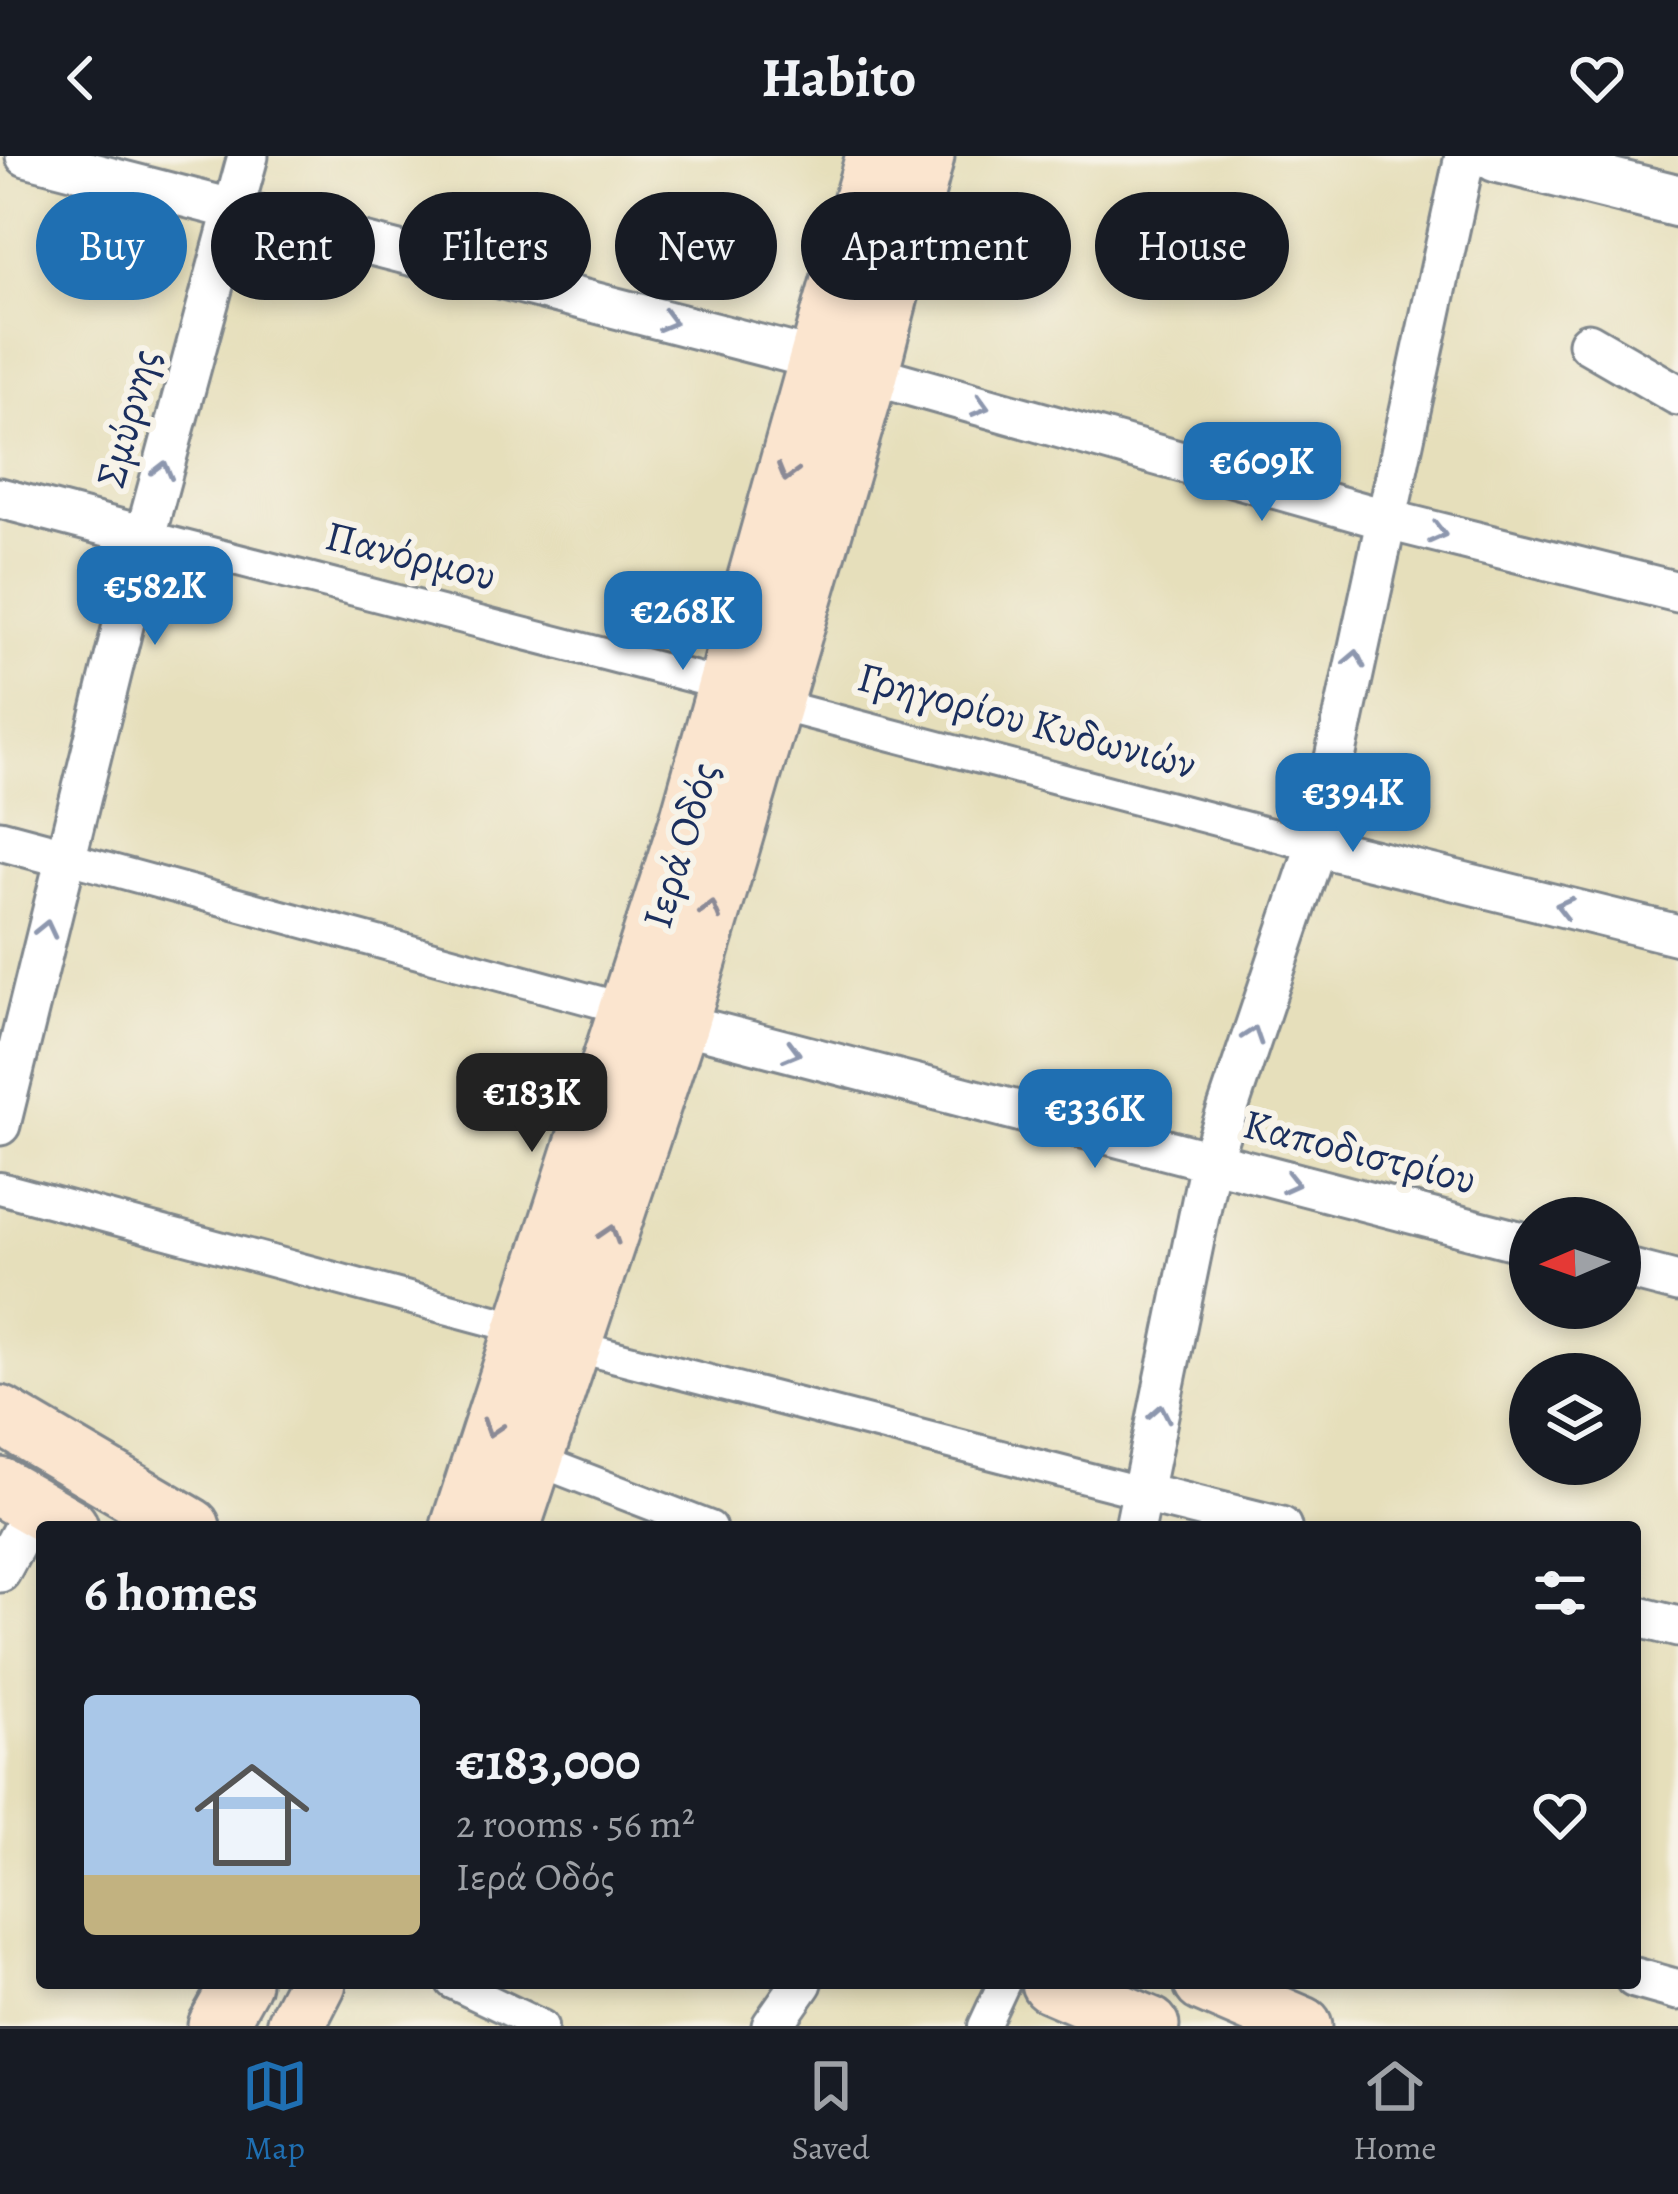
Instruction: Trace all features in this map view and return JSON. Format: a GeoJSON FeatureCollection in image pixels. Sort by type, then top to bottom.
{"type":"FeatureCollection","features":[{"type":"Feature","properties":{"kind":"main road","name":"Ιερά Οδός"},"geometry":{"type":"LineString","coordinates":[[843,367],[875,156]]}},
{"type":"Feature","properties":{"kind":"main road","name":"Ιερά Οδός"},"geometry":{"type":"LineString","coordinates":[[463,1521],[549,1337],[654,1016],[843,367],[925,156]]}},
{"type":"Feature","properties":{"kind":"main road","name":"Ιερά Οδός"},"geometry":{"type":"LineString","coordinates":[[513,1521],[534,1459],[549,1337]]}},
{"type":"Feature","properties":{"kind":"main road"},"geometry":{"type":"LineString","coordinates":[[0,1415],[180,1521]]}},
{"type":"Feature","properties":{"kind":"main road"},"geometry":{"type":"LineString","coordinates":[[217,2026],[238,1989]]}},
{"type":"Feature","properties":{"kind":"main road"},"geometry":{"type":"LineString","coordinates":[[296,2026],[314,1989]]}},
{"type":"Feature","properties":{"kind":"main road"},"geometry":{"type":"LineString","coordinates":[[1064,1989],[1150,2026]]}},
{"type":"Feature","properties":{"kind":"main road"},"geometry":{"type":"LineString","coordinates":[[1217,1989],[1304,2026]]}},
{"type":"Feature","properties":{"kind":"street"},"geometry":{"type":"LineString","coordinates":[[26,156],[211,202]]}},
{"type":"Feature","properties":{"kind":"street","name":"Σμύρνης"},"geometry":{"type":"LineString","coordinates":[[238,192],[248,156]]}},
{"type":"Feature","properties":{"kind":"street"},"geometry":{"type":"LineString","coordinates":[[1139,1510],[1210,1162],[1316,846],[1465,156]]}},
{"type":"Feature","properties":{"kind":"street"},"geometry":{"type":"LineString","coordinates":[[1497,156],[1678,201]]}},
{"type":"Feature","properties":{"kind":"street"},"geometry":{"type":"LineString","coordinates":[[375,245],[843,367],[1384,520],[1678,592]]}},
{"type":"Feature","properties":{"kind":"street","name":"Σμύρνης"},"geometry":{"type":"LineString","coordinates":[[0,1125],[145,536],[211,293]]}},
{"type":"Feature","properties":{"kind":"street"},"geometry":{"type":"LineString","coordinates":[[1588,343],[1678,395]]}},
{"type":"Feature","properties":{"kind":"street","name":"Πανόρμου"},"geometry":{"type":"LineString","coordinates":[[0,498],[749,694]]}},
{"type":"Feature","properties":{"kind":"street","name":"Γρηγορίου Κυδωνιών"},"geometry":{"type":"LineString","coordinates":[[749,694],[1316,846],[1678,935]]}},
{"type":"Feature","properties":{"kind":"street"},"geometry":{"type":"LineString","coordinates":[[0,840],[654,1016]]}},
{"type":"Feature","properties":{"kind":"street","name":"Καποδιστρίου"},"geometry":{"type":"LineString","coordinates":[[654,1016],[1509,1239]]}},
{"type":"Feature","properties":{"kind":"street"},"geometry":{"type":"LineString","coordinates":[[0,1188],[549,1337],[1139,1510],[1231,1521]]}},
{"type":"Feature","properties":{"kind":"street"},"geometry":{"type":"LineString","coordinates":[[1641,1272],[1678,1282]]}},
{"type":"Feature","properties":{"kind":"street"},"geometry":{"type":"LineString","coordinates":[[534,1459],[694,1521]]}},
{"type":"Feature","properties":{"kind":"street"},"geometry":{"type":"LineString","coordinates":[[0,1572],[35,1507]]}},
{"type":"Feature","properties":{"kind":"street"},"geometry":{"type":"LineString","coordinates":[[1641,1618],[1678,1627]]}},
{"type":"Feature","properties":{"kind":"street"},"geometry":{"type":"LineString","coordinates":[[1641,1980],[1678,1990]]}},
{"type":"Feature","properties":{"kind":"street"},"geometry":{"type":"LineString","coordinates":[[465,1989],[542,2026]]}},
{"type":"Feature","properties":{"kind":"street"},"geometry":{"type":"LineString","coordinates":[[772,2026],[798,1989]]}},
{"type":"Feature","properties":{"kind":"street"},"geometry":{"type":"LineString","coordinates":[[984,2026],[1001,1989]]}}]}
